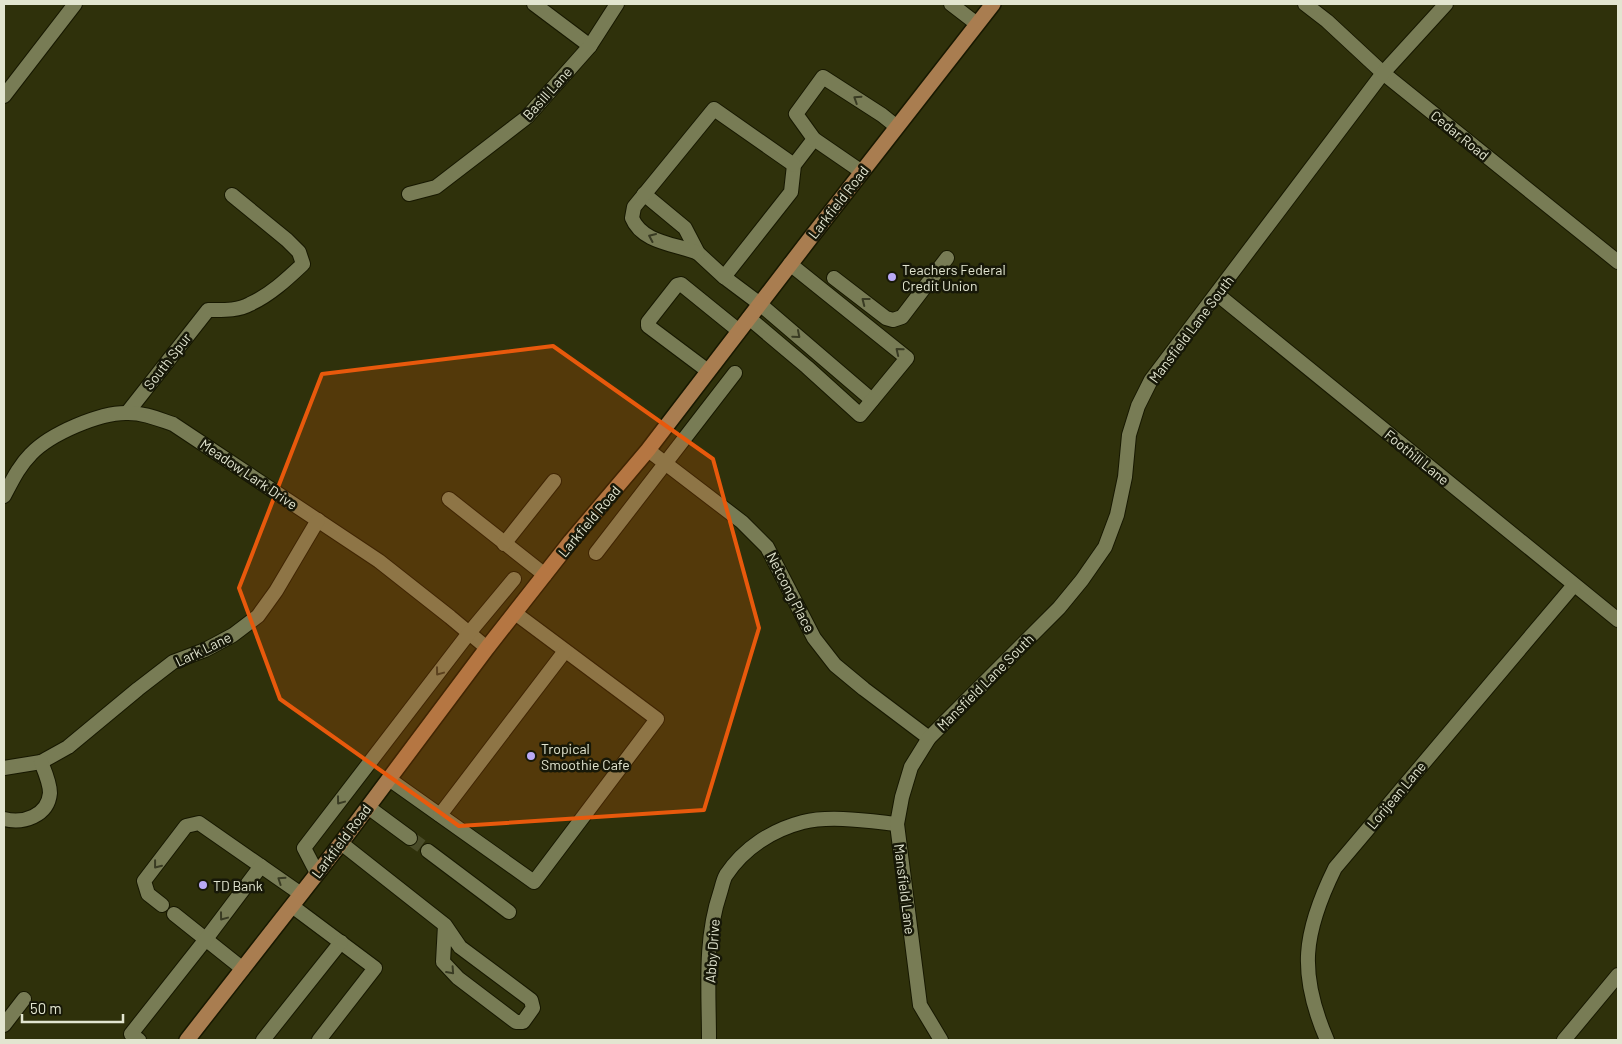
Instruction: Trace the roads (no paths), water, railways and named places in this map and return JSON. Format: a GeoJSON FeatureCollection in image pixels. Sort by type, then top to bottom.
{"type":"FeatureCollection","features":[{"type":"Feature","properties":{"kind":"main road","name":"Larkfield Road"},"geometry":{"type":"LineString","coordinates":[[187,1040],[341,843],[487,648],[571,541],[648,450],[993,4]]}},
{"type":"Feature","properties":{"kind":"street"},"geometry":{"type":"LineString","coordinates":[[4,96],[75,4]]}},
{"type":"Feature","properties":{"kind":"street"},"geometry":{"type":"LineString","coordinates":[[534,4],[590,46]]}},
{"type":"Feature","properties":{"kind":"street","name":"Basill Lane"},"geometry":{"type":"LineString","coordinates":[[409,194],[436,187],[527,117],[590,46],[616,4]]}},
{"type":"Feature","properties":{"kind":"street"},"geometry":{"type":"LineString","coordinates":[[951,4],[977,24]]}},
{"type":"Feature","properties":{"kind":"street","name":"Cedar Road"},"geometry":{"type":"LineString","coordinates":[[1304,4],[1327,21],[1383,73],[1618,262]]}},
{"type":"Feature","properties":{"kind":"street","name":"Mansfield Lane South"},"geometry":{"type":"LineString","coordinates":[[929,738],[1058,608],[1082,580],[1105,547],[1117,515],[1125,477],[1130,435],[1138,406],[1157,372],[1383,73],[1446,4]]}},
{"type":"Feature","properties":{"kind":"street"},"geometry":{"type":"LineString","coordinates":[[862,172],[814,139],[796,114],[823,77],[882,115],[897,127]]}},
{"type":"Feature","properties":{"kind":"street"},"geometry":{"type":"LineString","coordinates":[[698,253],[649,237],[640,231],[632,218],[634,207],[714,109],[794,165]]}},
{"type":"Feature","properties":{"kind":"street"},"geometry":{"type":"LineString","coordinates":[[724,277],[791,192],[794,165],[814,139]]}},
{"type":"Feature","properties":{"kind":"street"},"geometry":{"type":"LineString","coordinates":[[644,194],[685,228],[698,253],[724,277],[760,304],[872,400]]}},
{"type":"Feature","properties":{"kind":"street","name":"South Spur"},"geometry":{"type":"LineString","coordinates":[[127,413],[208,310],[227,310],[249,305],[285,282],[303,264],[299,252],[287,240],[232,195]]}},
{"type":"Feature","properties":{"kind":"street"},"geometry":{"type":"LineString","coordinates":[[834,278],[886,318],[893,320],[902,317],[947,258]]}},
{"type":"Feature","properties":{"kind":"street"},"geometry":{"type":"LineString","coordinates":[[708,372],[648,326],[648,322],[677,285],[681,284],[807,367],[860,415],[907,358],[790,264]]}},
{"type":"Feature","properties":{"kind":"street","name":"Foothill Lane"},"geometry":{"type":"LineString","coordinates":[[1217,294],[1618,620]]}},
{"type":"Feature","properties":{"kind":"street"},"geometry":{"type":"LineString","coordinates":[[596,553],[735,373]]}},
{"type":"Feature","properties":{"kind":"street","name":"Meadow Lark Drive"},"geometry":{"type":"LineString","coordinates":[[4,496],[16,472],[32,452],[58,435],[87,420],[127,413],[150,416],[172,424],[379,561],[487,648]]}},
{"type":"Feature","properties":{"kind":"street","name":"Netcong Place"},"geometry":{"type":"LineString","coordinates":[[648,450],[742,522],[767,547],[814,638],[835,665],[929,738]]}},
{"type":"Feature","properties":{"kind":"street"},"geometry":{"type":"LineString","coordinates":[[504,544],[554,481]]}},
{"type":"Feature","properties":{"kind":"street"},"geometry":{"type":"LineString","coordinates":[[449,499],[545,575]]}},
{"type":"Feature","properties":{"kind":"street","name":"Lark Lane"},"geometry":{"type":"LineString","coordinates":[[4,768],[41,762],[68,747],[173,662],[205,650],[233,635],[258,616],[276,591],[318,520]]}},
{"type":"Feature","properties":{"kind":"street"},"geometry":{"type":"LineString","coordinates":[[317,873],[304,848],[469,633],[514,579]]}},
{"type":"Feature","properties":{"kind":"street","name":"Lorijean Lane"},"geometry":{"type":"LineString","coordinates":[[1327,1040],[1317,1018],[1310,989],[1307,958],[1311,925],[1321,896],[1334,868],[1574,585]]}},
{"type":"Feature","properties":{"kind":"street"},"geometry":{"type":"LineString","coordinates":[[389,778],[534,882],[657,719],[515,614]]}},
{"type":"Feature","properties":{"kind":"street"},"geometry":{"type":"LineString","coordinates":[[440,815],[565,651]]}},
{"type":"Feature","properties":{"kind":"street","name":"Mansfield Lane"},"geometry":{"type":"LineString","coordinates":[[929,738],[911,767],[902,797],[898,824],[920,1005],[941,1040]]}},
{"type":"Feature","properties":{"kind":"street"},"geometry":{"type":"LineString","coordinates":[[4,819],[14,822],[29,820],[44,809],[50,794],[48,781],[41,762]]}},
{"type":"Feature","properties":{"kind":"street"},"geometry":{"type":"LineString","coordinates":[[368,807],[410,838]]}},
{"type":"Feature","properties":{"kind":"street","name":"Abby Drive"},"geometry":{"type":"LineString","coordinates":[[709,1040],[709,946],[715,908],[725,876],[745,852],[770,833],[804,821],[844,818],[898,824]]}},
{"type":"Feature","properties":{"kind":"street"},"geometry":{"type":"LineString","coordinates":[[162,905],[148,894],[144,881],[186,826],[199,823],[301,894]]}},
{"type":"Feature","properties":{"kind":"street"},"geometry":{"type":"LineString","coordinates":[[341,843],[445,925],[460,947],[531,1000],[533,1008],[523,1022],[516,1022],[458,978],[443,962],[445,925]]}},
{"type":"Feature","properties":{"kind":"street"},"geometry":{"type":"LineString","coordinates":[[428,851],[509,912]]}},
{"type":"Feature","properties":{"kind":"street"},"geometry":{"type":"LineString","coordinates":[[139,1040],[131,1034],[261,866]]}},
{"type":"Feature","properties":{"kind":"street"},"geometry":{"type":"LineString","coordinates":[[292,906],[375,968],[319,1040]]}},
{"type":"Feature","properties":{"kind":"street"},"geometry":{"type":"LineString","coordinates":[[174,914],[243,969]]}},
{"type":"Feature","properties":{"kind":"street"},"geometry":{"type":"LineString","coordinates":[[263,1040],[341,942]]}},
{"type":"Feature","properties":{"kind":"street"},"geometry":{"type":"LineString","coordinates":[[1564,1040],[1618,975]]}},
{"type":"Feature","properties":{"kind":"street"},"geometry":{"type":"LineString","coordinates":[[4,1025],[24,999]]}},
{"type":"Feature","properties":{"kind":"tunnel"},"geometry":{"type":"LineString","coordinates":[[410,838],[428,851]]}},
{"type":"Feature","properties":{"kind":"place","name":"Teachers Federal Credit Union"},"geometry":{"type":"Point","coordinates":[892,277]}},
{"type":"Feature","properties":{"kind":"place","name":"Tropical Smoothie Cafe"},"geometry":{"type":"Point","coordinates":[531,756]}},
{"type":"Feature","properties":{"kind":"place","name":"TD Bank"},"geometry":{"type":"Point","coordinates":[203,885]}}]}
